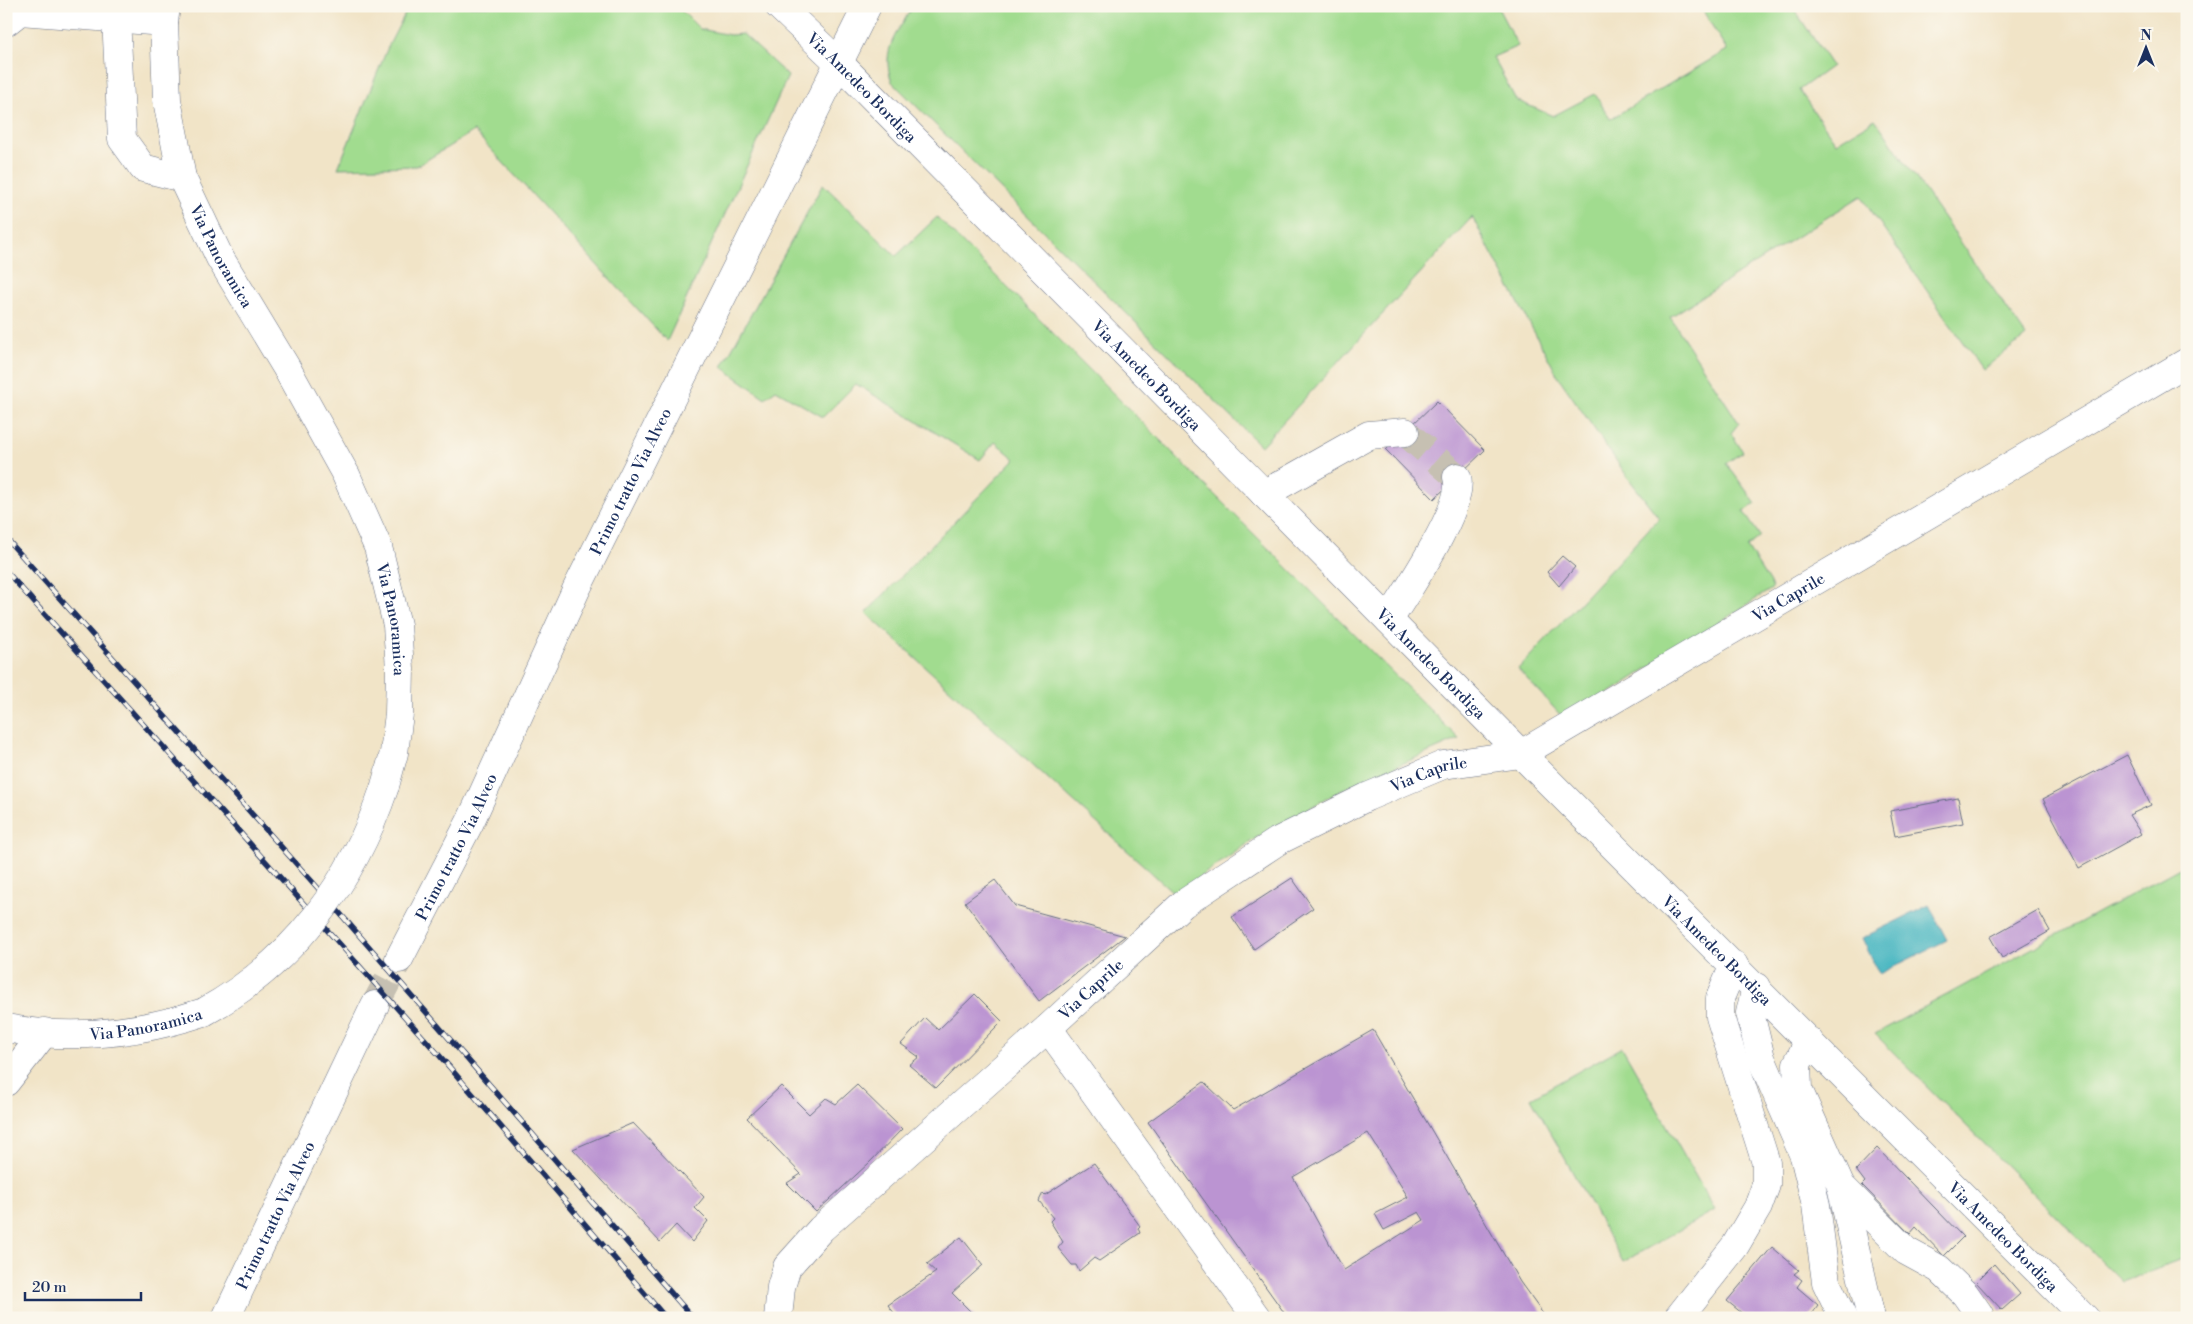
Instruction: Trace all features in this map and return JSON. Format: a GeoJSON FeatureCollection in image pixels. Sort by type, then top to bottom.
{"type":"FeatureCollection","features":[{"type":"Feature","properties":{"kind":"street","name":"Via Amedeo Bordiga"},"geometry":{"type":"LineString","coordinates":[[779,6],[838,62],[1521,754],[1756,987],[2081,1316]]}},
{"type":"Feature","properties":{"kind":"street","name":"Primo tratto Via Alveo"},"geometry":{"type":"LineString","coordinates":[[399,959],[470,822],[576,590],[867,6]]}},
{"type":"Feature","properties":{"kind":"street"},"geometry":{"type":"LineString","coordinates":[[6,22],[20,11],[116,17],[165,14]]}},
{"type":"Feature","properties":{"kind":"street","name":"Via Panoramica"},"geometry":{"type":"LineString","coordinates":[[6,1028],[98,1034],[140,1030],[204,1012],[231,997],[278,959],[322,910],[357,855],[373,821],[394,753],[399,714],[400,669],[397,625],[378,547],[346,475],[286,367],[220,258],[182,178],[167,100],[165,14]]}},
{"type":"Feature","properties":{"kind":"street"},"geometry":{"type":"LineString","coordinates":[[116,17],[122,139],[143,168],[182,178]]}},
{"type":"Feature","properties":{"kind":"street","name":"Via Caprile"},"geometry":{"type":"LineString","coordinates":[[778,1318],[781,1287],[787,1267],[821,1230],[1048,1028],[1183,904],[1278,841],[1367,796],[1443,765],[1521,754],[2187,362]]}},
{"type":"Feature","properties":{"kind":"street"},"geometry":{"type":"LineString","coordinates":[[1264,494],[1369,436],[1405,432]]}},
{"type":"Feature","properties":{"kind":"street"},"geometry":{"type":"LineString","coordinates":[[1389,620],[1452,511],[1459,484],[1457,477]]}},
{"type":"Feature","properties":{"kind":"street"},"geometry":{"type":"LineString","coordinates":[[1678,1318],[1735,1246],[1758,1207],[1766,1184],[1766,1163],[1720,1017],[1720,998],[1734,965]]}},
{"type":"Feature","properties":{"kind":"street"},"geometry":{"type":"LineString","coordinates":[[1756,987],[1750,1013],[1761,1058],[1804,1156],[1816,1205],[1826,1282],[1843,1318]]}},
{"type":"Feature","properties":{"kind":"street","name":"Primo tratto Via Alveo"},"geometry":{"type":"LineString","coordinates":[[226,1318],[375,1005]]}},
{"type":"Feature","properties":{"kind":"street"},"geometry":{"type":"LineString","coordinates":[[1048,1028],[1257,1318]]}},
{"type":"Feature","properties":{"kind":"street"},"geometry":{"type":"LineString","coordinates":[[6,1082],[45,1032]]}},
{"type":"Feature","properties":{"kind":"street"},"geometry":{"type":"LineString","coordinates":[[1809,1041],[1797,1064],[1798,1090],[1841,1186],[1872,1318]]}},
{"type":"Feature","properties":{"kind":"street"},"geometry":{"type":"LineString","coordinates":[[1841,1186],[1906,1251],[1939,1269],[1959,1288],[1979,1314],[1977,1318]]}},
{"type":"Feature","properties":{"kind":"street"},"geometry":{"type":"LineString","coordinates":[[1821,1318],[1830,1289]]}},
{"type":"Feature","properties":{"kind":"green space"},"geometry":{"type":"Polygon","coordinates":[[[409,6],[677,6],[700,29],[730,35],[743,34],[788,76],[667,341],[474,131],[417,166],[338,168],[388,47],[409,6]]]}},
{"type":"Feature","properties":{"kind":"green space"},"geometry":{"type":"Polygon","coordinates":[[[913,6],[1497,6],[1518,46],[1493,57],[1516,100],[1553,116],[1595,94],[1610,119],[1727,50],[1700,6],[1792,6],[1832,66],[1799,90],[1836,143],[1875,119],[2026,336],[1982,370],[1861,196],[1670,317],[1739,423],[1731,433],[1743,452],[1726,463],[1756,504],[1743,511],[1760,536],[1747,547],[1773,588],[1566,721],[1518,669],[1659,518],[1629,479],[1559,378],[1472,217],[1261,446],[892,82],[889,71],[889,51],[896,33],[913,6]]]}},
{"type":"Feature","properties":{"kind":"green space"},"geometry":{"type":"Polygon","coordinates":[[[823,184],[896,256],[937,217],[1459,739],[1342,790],[1256,838],[1175,894],[866,613],[1015,459],[995,442],[980,460],[856,384],[823,417],[776,390],[765,398],[722,367],[823,184]]]}},
{"type":"Feature","properties":{"kind":"green space"},"geometry":{"type":"Polygon","coordinates":[[[2187,864],[2187,1258],[2122,1282],[1875,1034],[2187,864]]]}},
{"type":"Feature","properties":{"kind":"green space"},"geometry":{"type":"Polygon","coordinates":[[[1622,1047],[1715,1210],[1623,1262],[1531,1098],[1622,1047]]]}},
{"type":"Feature","properties":{"kind":"water"},"geometry":{"type":"Polygon","coordinates":[[[1929,905],[1947,940],[1879,974],[1862,938],[1929,905]]]}},
{"type":"Feature","properties":{"kind":"building"},"geometry":{"type":"Polygon","coordinates":[[[1437,401],[1485,450],[1434,499],[1386,450],[1437,401]]]}},
{"type":"Feature","properties":{"kind":"building"},"geometry":{"type":"Polygon","coordinates":[[[1562,556],[1575,567],[1559,586],[1547,572],[1562,556]]]}},
{"type":"Feature","properties":{"kind":"building"},"geometry":{"type":"Polygon","coordinates":[[[2127,755],[2151,805],[2129,815],[2141,834],[2079,868],[2043,799],[2127,755]]]}},
{"type":"Feature","properties":{"kind":"building"},"geometry":{"type":"Polygon","coordinates":[[[1958,798],[1963,823],[1895,836],[1890,811],[1958,798]]]}},
{"type":"Feature","properties":{"kind":"building"},"geometry":{"type":"Polygon","coordinates":[[[1292,878],[1313,908],[1254,949],[1232,917],[1292,878]]]}},
{"type":"Feature","properties":{"kind":"building"},"geometry":{"type":"Polygon","coordinates":[[[995,880],[1015,906],[1125,936],[1039,1001],[965,902],[995,880]]]}},
{"type":"Feature","properties":{"kind":"building"},"geometry":{"type":"Polygon","coordinates":[[[2038,910],[2050,931],[2002,958],[1990,937],[2038,910]]]}},
{"type":"Feature","properties":{"kind":"building"},"geometry":{"type":"Polygon","coordinates":[[[975,994],[1002,1021],[936,1088],[909,1065],[919,1057],[901,1044],[925,1018],[938,1030],[975,994]]]}},
{"type":"Feature","properties":{"kind":"building"},"geometry":{"type":"Polygon","coordinates":[[[1373,1030],[1520,1282],[1546,1318],[1288,1318],[1148,1122],[1204,1082],[1233,1110],[1373,1030]],[[1368,1133],[1293,1177],[1344,1270],[1424,1220],[1419,1212],[1384,1230],[1375,1214],[1408,1197],[1368,1133]]]}},
{"type":"Feature","properties":{"kind":"building"},"geometry":{"type":"Polygon","coordinates":[[[857,1085],[902,1129],[869,1163],[816,1212],[787,1183],[801,1174],[747,1118],[781,1086],[809,1114],[826,1098],[836,1104],[857,1085]]]}},
{"type":"Feature","properties":{"kind":"building"},"geometry":{"type":"Polygon","coordinates":[[[633,1123],[704,1197],[695,1208],[708,1221],[692,1242],[676,1225],[660,1242],[573,1149],[633,1123]]]}},
{"type":"Feature","properties":{"kind":"building"},"geometry":{"type":"Polygon","coordinates":[[[1877,1148],[1963,1237],[1944,1256],[1916,1227],[1910,1234],[1862,1185],[1865,1182],[1856,1170],[1877,1148]]]}},
{"type":"Feature","properties":{"kind":"building"},"geometry":{"type":"Polygon","coordinates":[[[1094,1163],[1140,1226],[1138,1228],[1140,1233],[1099,1261],[1094,1258],[1079,1271],[1076,1265],[1072,1265],[1058,1248],[1063,1242],[1050,1221],[1053,1218],[1039,1201],[1043,1193],[1045,1195],[1094,1163]]]}},
{"type":"Feature","properties":{"kind":"building"},"geometry":{"type":"Polygon","coordinates":[[[961,1237],[983,1265],[952,1293],[976,1317],[898,1318],[888,1305],[936,1272],[927,1264],[961,1237]]]}},
{"type":"Feature","properties":{"kind":"building"},"geometry":{"type":"Polygon","coordinates":[[[1772,1247],[1799,1270],[1794,1274],[1802,1280],[1797,1287],[1818,1305],[1808,1318],[1748,1318],[1727,1301],[1772,1247]]]}},
{"type":"Feature","properties":{"kind":"building"},"geometry":{"type":"Polygon","coordinates":[[[1994,1264],[2020,1294],[2002,1310],[1976,1282],[1994,1264]]]}},
{"type":"Feature","properties":{"kind":"tunnel"},"geometry":{"type":"LineString","coordinates":[[1405,432],[1457,477]]}},
{"type":"Feature","properties":{"kind":"tunnel"},"geometry":{"type":"LineString","coordinates":[[375,1005],[399,959]]}},
{"type":"Feature","properties":{"kind":"railway"},"geometry":{"type":"LineString","coordinates":[[6,538],[317,887],[693,1318]]}},
{"type":"Feature","properties":{"kind":"railway"},"geometry":{"type":"LineString","coordinates":[[6,571],[439,1055],[666,1318]]}}]}
